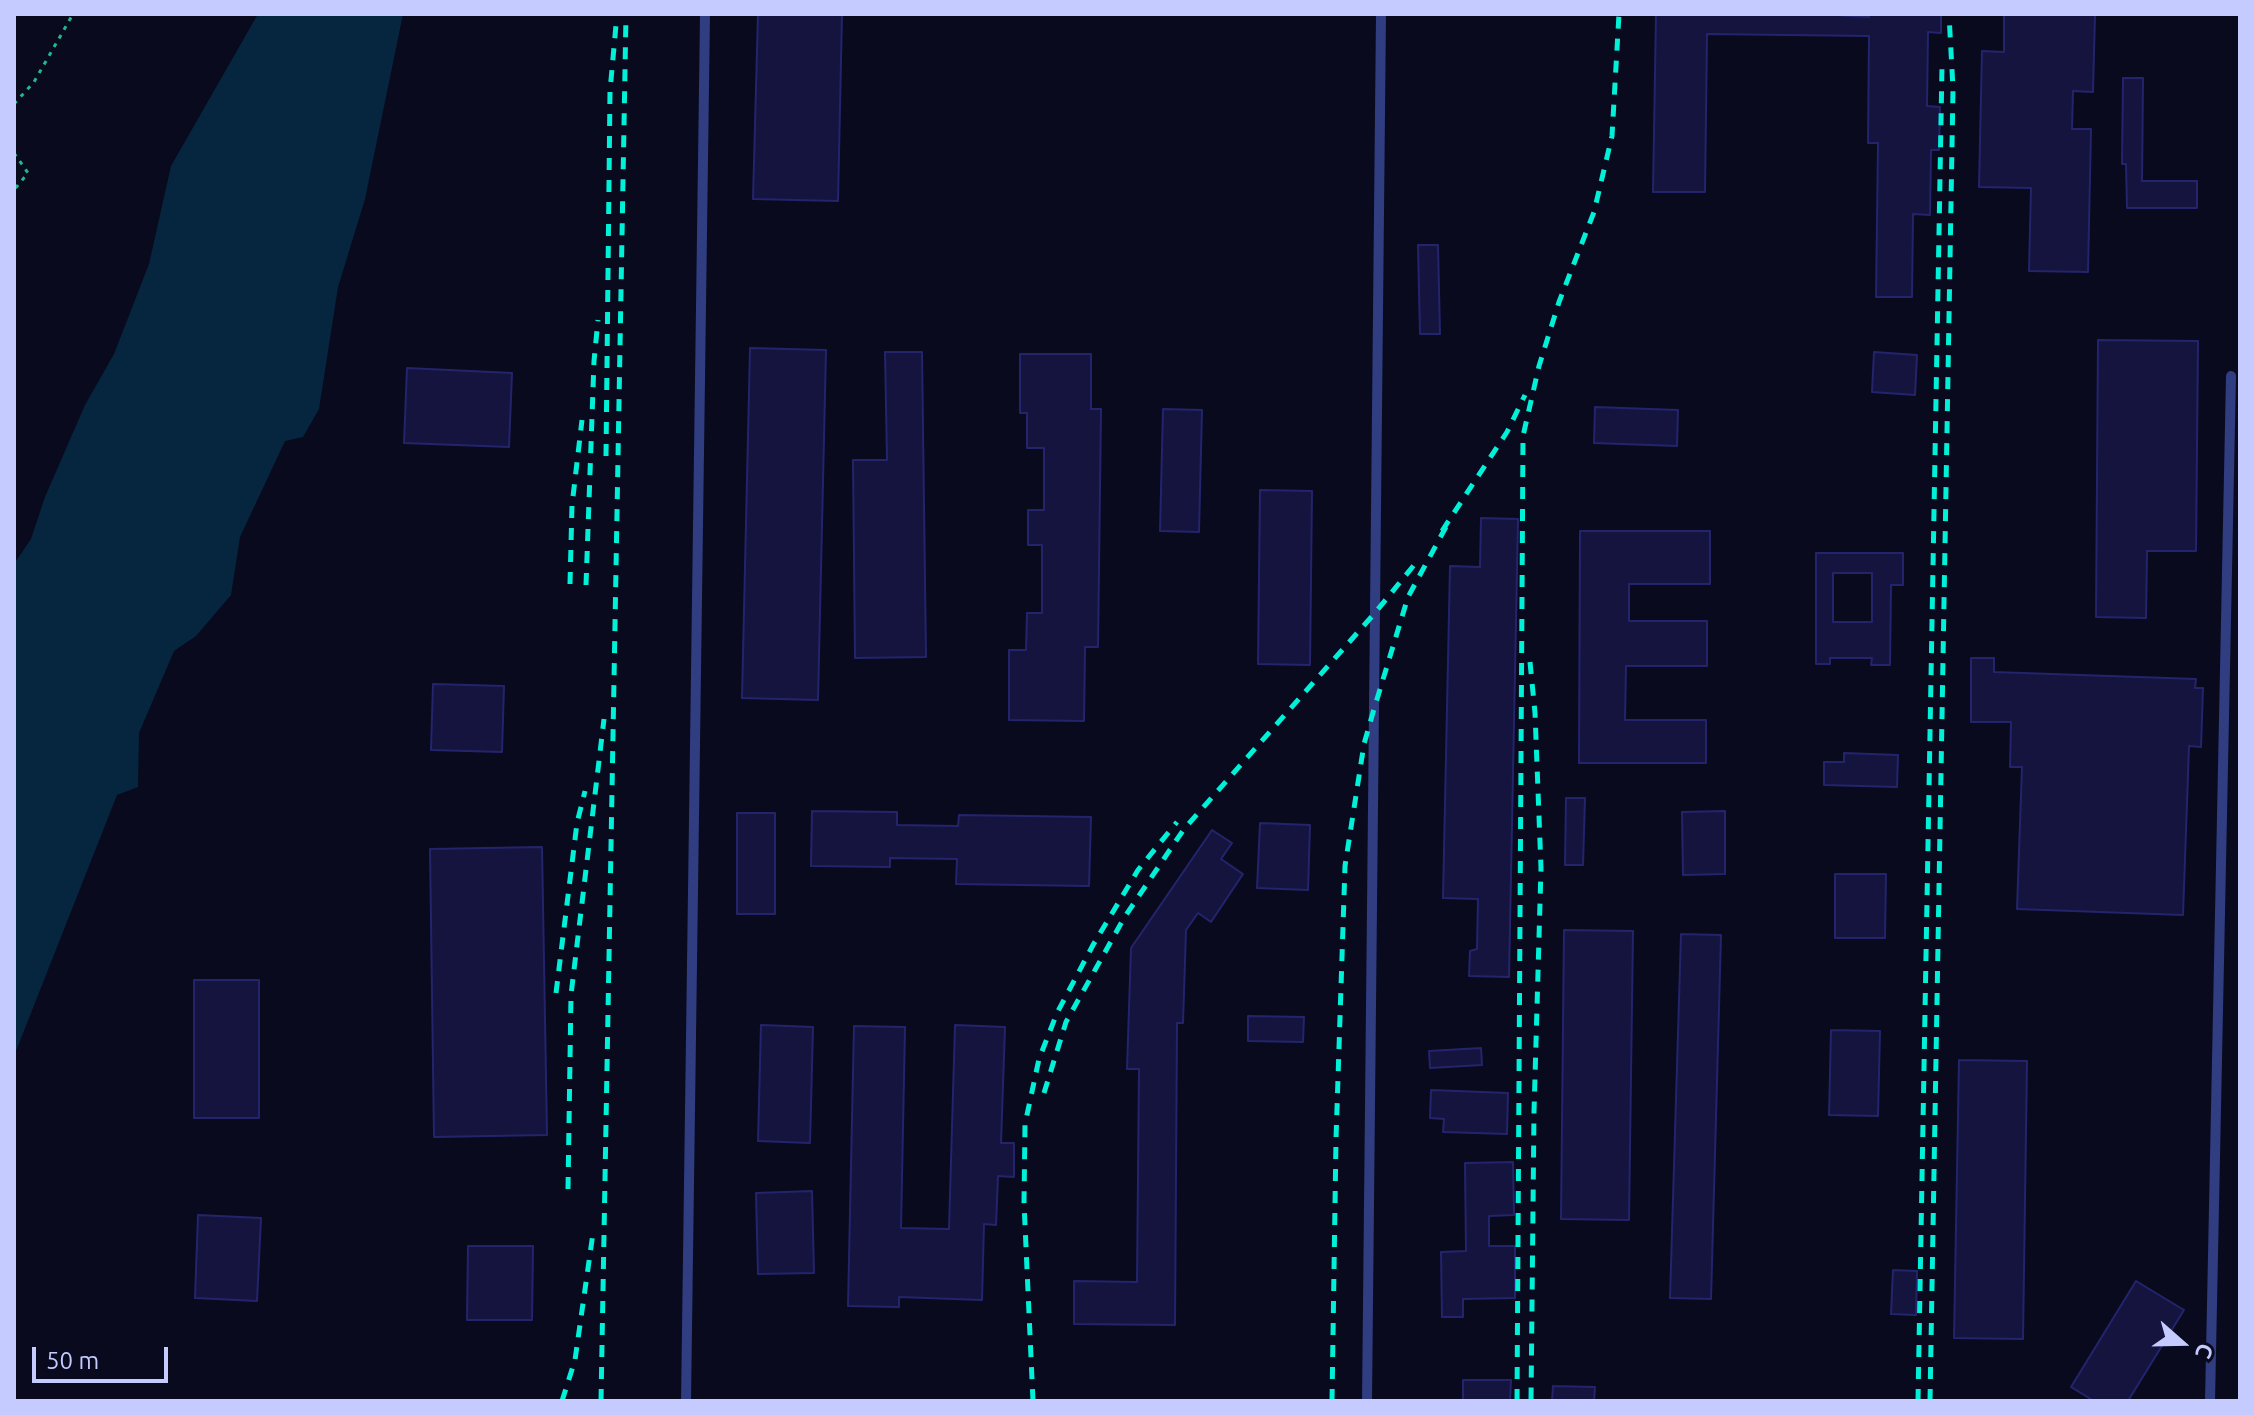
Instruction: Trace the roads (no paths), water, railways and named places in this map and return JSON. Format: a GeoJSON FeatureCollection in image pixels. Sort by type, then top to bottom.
{"type":"FeatureCollection","features":[{"type":"Feature","properties":{"kind":"lane"},"geometry":{"type":"LineString","coordinates":[[686,1401],[705,14]]}},
{"type":"Feature","properties":{"kind":"lane"},"geometry":{"type":"LineString","coordinates":[[1367,1401],[1381,14]]}},
{"type":"Feature","properties":{"kind":"lane"},"geometry":{"type":"LineString","coordinates":[[2210,1401],[2231,376]]}},
{"type":"Feature","properties":{"kind":"water"},"geometry":{"type":"Polygon","coordinates":[[[258,14],[403,14],[365,199],[338,287],[319,409],[303,437],[285,441],[240,537],[231,595],[196,636],[174,651],[139,733],[138,787],[117,795],[14,1056],[14,564],[31,539],[45,497],[85,405],[114,354],[149,264],[171,166],[258,14]]]}},
{"type":"Feature","properties":{"kind":"railway"},"geometry":{"type":"LineString","coordinates":[[601,1401],[626,14]]}},
{"type":"Feature","properties":{"kind":"railway"},"geometry":{"type":"LineString","coordinates":[[1517,1401],[1523,436],[1539,366],[1559,302],[1594,212],[1612,136],[1619,14]]}},
{"type":"Feature","properties":{"kind":"railway"},"geometry":{"type":"LineString","coordinates":[[1930,1401],[1953,89],[1949,14]]}},
{"type":"Feature","properties":{"kind":"railway"},"geometry":{"type":"LineString","coordinates":[[606,456],[610,91],[616,25]]}},
{"type":"Feature","properties":{"kind":"railway"},"geometry":{"type":"LineString","coordinates":[[1918,1401],[1942,66]]}},
{"type":"Feature","properties":{"kind":"railway"},"geometry":{"type":"LineString","coordinates":[[586,585],[598,320]]}},
{"type":"Feature","properties":{"kind":"railway"},"geometry":{"type":"LineString","coordinates":[[1442,531],[1507,432],[1525,395]]}},
{"type":"Feature","properties":{"kind":"railway"},"geometry":{"type":"LineString","coordinates":[[570,584],[572,505],[582,420]]}},
{"type":"Feature","properties":{"kind":"railway"},"geometry":{"type":"LineString","coordinates":[[1332,1401],[1345,866],[1364,744],[1374,709],[1408,597],[1447,525]]}},
{"type":"Feature","properties":{"kind":"railway"},"geometry":{"type":"LineString","coordinates":[[1044,1093],[1066,1022],[1124,918],[1184,829],[1419,559]]}},
{"type":"Feature","properties":{"kind":"railway"},"geometry":{"type":"LineString","coordinates":[[1530,662],[1541,868],[1534,1112],[1531,1401]]}},
{"type":"Feature","properties":{"kind":"railway"},"geometry":{"type":"LineString","coordinates":[[568,1189],[571,995],[604,719]]}},
{"type":"Feature","properties":{"kind":"railway"},"geometry":{"type":"LineString","coordinates":[[556,993],[577,823],[585,791]]}},
{"type":"Feature","properties":{"kind":"railway"},"geometry":{"type":"LineString","coordinates":[[1033,1401],[1024,1203],[1025,1124],[1039,1059],[1057,1013],[1093,945],[1138,870],[1177,822]]}},
{"type":"Feature","properties":{"kind":"railway"},"geometry":{"type":"LineString","coordinates":[[562,1401],[575,1360],[593,1233]]}}]}
